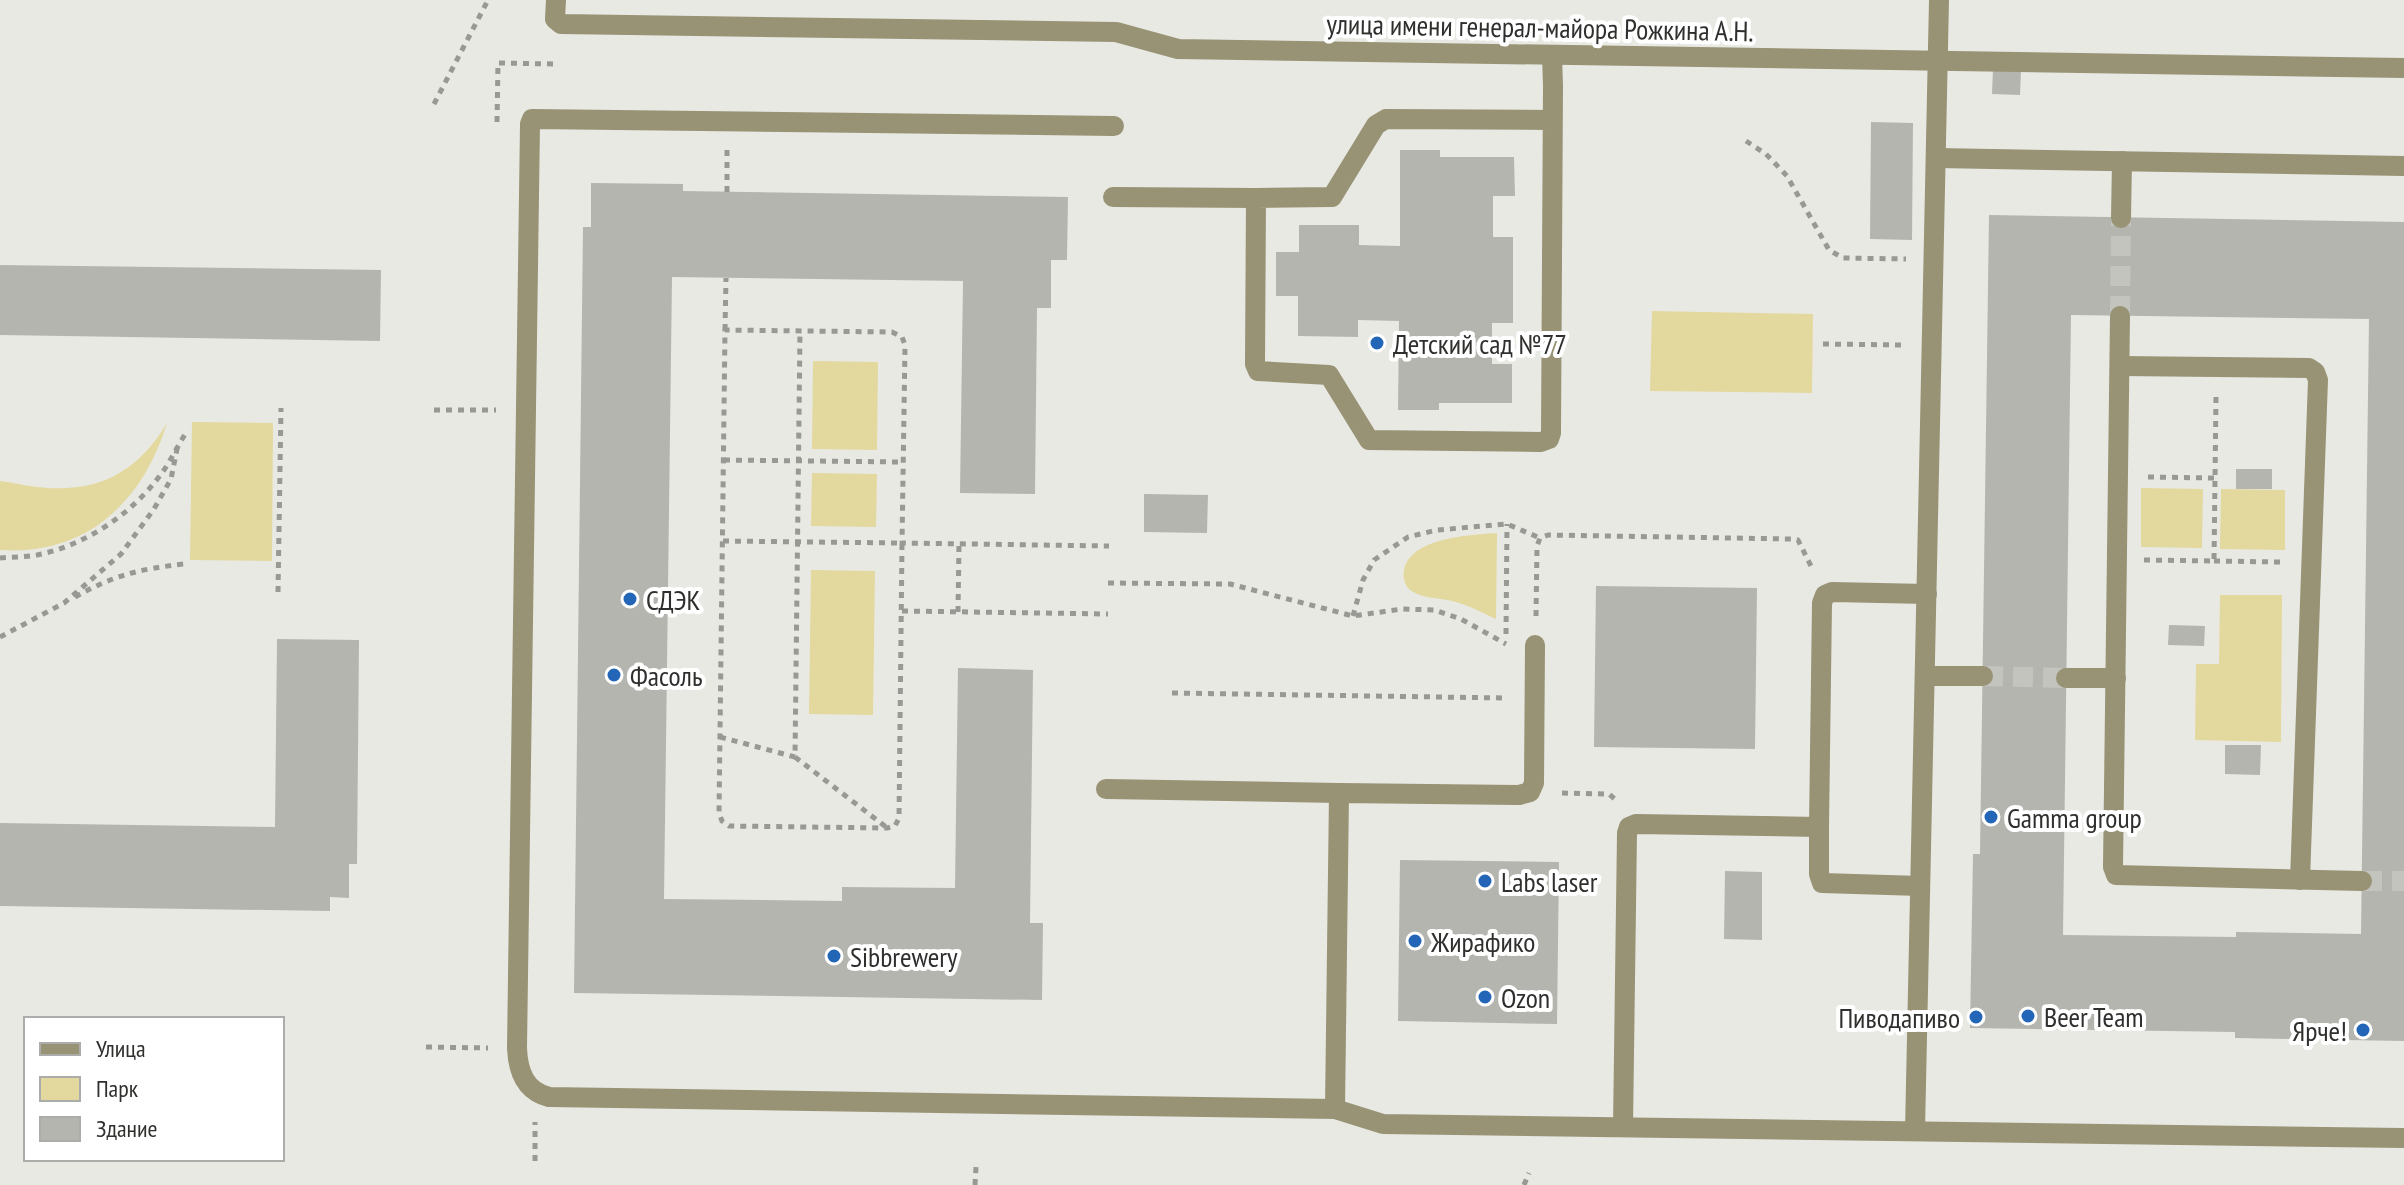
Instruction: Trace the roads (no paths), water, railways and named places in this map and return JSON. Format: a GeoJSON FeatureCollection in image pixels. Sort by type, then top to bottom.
{"type":"FeatureCollection","features":[{"type":"Feature","properties":{"kind":"street","name":"улица имени генерал-майора Рожкина А.Н."},"geometry":{"type":"LineString","coordinates":[[556,0],[555,19],[561,24],[1116,32],[1178,49],[2404,68]]}},
{"type":"Feature","properties":{"kind":"street"},"geometry":{"type":"LineString","coordinates":[[1915,1131],[1939,0]]}},
{"type":"Feature","properties":{"kind":"street"},"geometry":{"type":"LineString","coordinates":[[1256,198],[1255,364],[1258,371],[1329,375],[1369,440],[1541,442],[1549,439],[1552,55]]}},
{"type":"Feature","properties":{"kind":"street"},"geometry":{"type":"LineString","coordinates":[[1114,126],[535,117],[530,124],[517,1048],[521,1075],[528,1087],[537,1094],[549,1097],[1335,1109],[1383,1124],[2404,1138]]}},
{"type":"Feature","properties":{"kind":"street"},"geometry":{"type":"LineString","coordinates":[[1113,197],[1332,197],[1376,125],[1386,119],[1552,120]]}},
{"type":"Feature","properties":{"kind":"street"},"geometry":{"type":"LineString","coordinates":[[1936,158],[2404,166]]}},
{"type":"Feature","properties":{"kind":"street"},"geometry":{"type":"LineString","coordinates":[[2121,218],[2122,161]]}},
{"type":"Feature","properties":{"kind":"street"},"geometry":{"type":"LineString","coordinates":[[2120,316],[2113,867],[2116,875],[2362,881]]}},
{"type":"Feature","properties":{"kind":"street"},"geometry":{"type":"LineString","coordinates":[[2120,366],[2309,368],[2318,380],[2300,880]]}},
{"type":"Feature","properties":{"kind":"street"},"geometry":{"type":"LineString","coordinates":[[1920,886],[1822,883],[1819,874],[1819,827],[1822,603],[1825,595],[1832,592],[1927,594]]}},
{"type":"Feature","properties":{"kind":"street"},"geometry":{"type":"LineString","coordinates":[[1106,789],[1519,795],[1530,792],[1534,783],[1535,645]]}},
{"type":"Feature","properties":{"kind":"street"},"geometry":{"type":"LineString","coordinates":[[1925,676],[1983,676]]}},
{"type":"Feature","properties":{"kind":"street"},"geometry":{"type":"LineString","coordinates":[[2066,678],[2116,678]]}},
{"type":"Feature","properties":{"kind":"street"},"geometry":{"type":"LineString","coordinates":[[1335,1109],[1339,793]]}},
{"type":"Feature","properties":{"kind":"street"},"geometry":{"type":"LineString","coordinates":[[1623,1127],[1627,833],[1631,826],[1819,827]]}},
{"type":"Feature","properties":{"kind":"tunnel"},"geometry":{"type":"LineString","coordinates":[[2120,316],[2121,218]]}},
{"type":"Feature","properties":{"kind":"tunnel"},"geometry":{"type":"LineString","coordinates":[[1983,676],[2066,678]]}},
{"type":"Feature","properties":{"kind":"tunnel"},"geometry":{"type":"LineString","coordinates":[[2362,881],[2404,881]]}},
{"type":"Feature","properties":{"kind":"place","name":"Детский сад №77"},"geometry":{"type":"Point","coordinates":[1377,343]}},
{"type":"Feature","properties":{"kind":"place","name":"СДЭК"},"geometry":{"type":"Point","coordinates":[630,599]}},
{"type":"Feature","properties":{"kind":"place","name":"Фасоль"},"geometry":{"type":"Point","coordinates":[614,675]}},
{"type":"Feature","properties":{"kind":"place","name":"Gamma group"},"geometry":{"type":"Point","coordinates":[1991,817]}},
{"type":"Feature","properties":{"kind":"place","name":"Labs laser"},"geometry":{"type":"Point","coordinates":[1485,881]}},
{"type":"Feature","properties":{"kind":"place","name":"Жирафико"},"geometry":{"type":"Point","coordinates":[1415,941]}},
{"type":"Feature","properties":{"kind":"place","name":"Sibbrewery"},"geometry":{"type":"Point","coordinates":[834,956]}},
{"type":"Feature","properties":{"kind":"place","name":"Ozon"},"geometry":{"type":"Point","coordinates":[1485,997]}},
{"type":"Feature","properties":{"kind":"place","name":"Beer Team"},"geometry":{"type":"Point","coordinates":[2028,1016]}},
{"type":"Feature","properties":{"kind":"place","name":"Пиводапиво"},"geometry":{"type":"Point","coordinates":[1976,1017]}},
{"type":"Feature","properties":{"kind":"place","name":"Ярче!"},"geometry":{"type":"Point","coordinates":[2363,1030]}}]}
